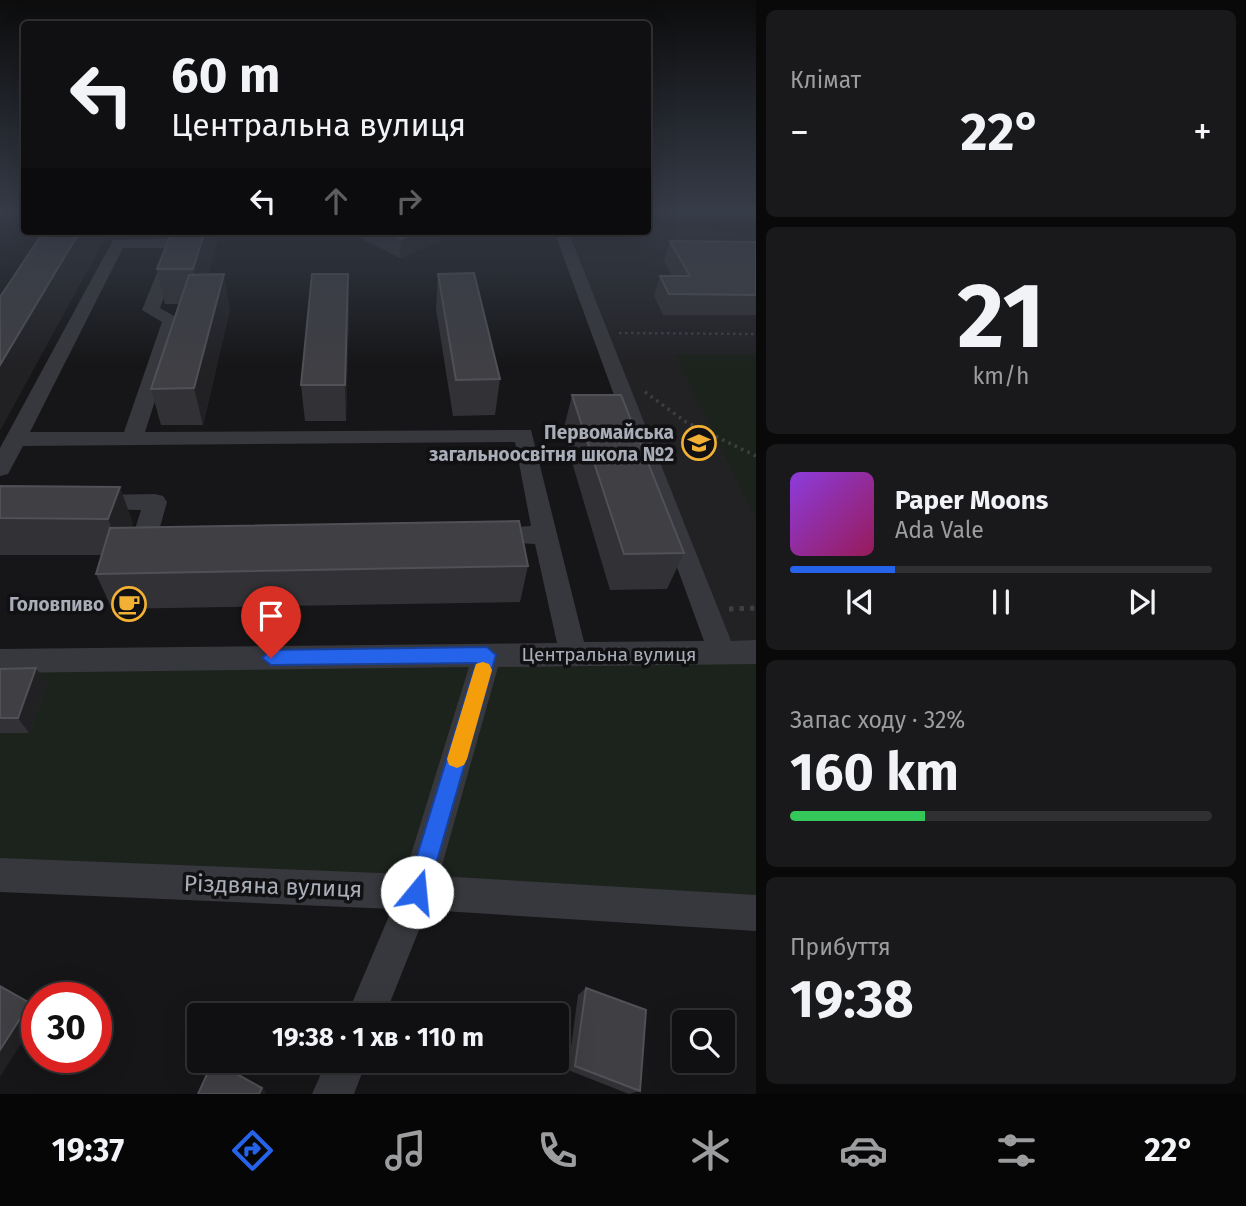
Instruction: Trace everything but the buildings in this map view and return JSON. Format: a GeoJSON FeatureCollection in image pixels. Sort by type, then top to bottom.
{"type":"FeatureCollection","features":[{"type":"Feature","properties":{"kind":"street"},"geometry":{"type":"LineString","coordinates":[[0,469],[108,263]]}},
{"type":"Feature","properties":{"kind":"street"},"geometry":{"type":"LineString","coordinates":[[132,439],[172,320],[151,310],[169,263]]}},
{"type":"Feature","properties":{"kind":"street"},"geometry":{"type":"LineString","coordinates":[[573,263],[722,653]]}},
{"type":"Feature","properties":{"kind":"street"},"geometry":{"type":"LineString","coordinates":[[16,439],[524,435],[573,654]]}},
{"type":"Feature","properties":{"kind":"street"},"geometry":{"type":"LineString","coordinates":[[65,503],[155,502],[145,536],[200,536]]}},
{"type":"Feature","properties":{"kind":"street"},"geometry":{"type":"LineString","coordinates":[[462,535],[545,535]]}},
{"type":"Feature","properties":{"kind":"street","name":"Центральна вулиця"},"geometry":{"type":"LineString","coordinates":[[0,661],[756,652]]}},
{"type":"Feature","properties":{"kind":"street"},"geometry":{"type":"LineString","coordinates":[[371,1003],[417,892],[487,655]]}},
{"type":"Feature","properties":{"kind":"street","name":"Різдвяна вулиця"},"geometry":{"type":"LineString","coordinates":[[0,875],[417,892],[756,913]]}},
{"type":"Feature","properties":{"kind":"street"},"geometry":{"type":"LineString","coordinates":[[333,1094],[342,1073]]}},
{"type":"Feature","properties":{"kind":"path"},"geometry":{"type":"LineString","coordinates":[[600,333],[756,334]]}},
{"type":"Feature","properties":{"kind":"path"},"geometry":{"type":"LineString","coordinates":[[614,369],[686,422],[756,456]]}},
{"type":"Feature","properties":{"kind":"shaded area","name":"Первомайська загальноосвітня школа №2"},"geometry":{"type":"Polygon","coordinates":[[[573,263],[756,263],[756,652],[722,653],[573,263]]]}},
{"type":"Feature","properties":{"kind":"shaded area"},"geometry":{"type":"Polygon","coordinates":[[[675,354],[756,354],[756,514],[753,514],[675,354]]]}},
{"type":"Feature","properties":{"kind":"shaded area"},"geometry":{"type":"Polygon","coordinates":[[[756,652],[756,907],[0,875],[0,661],[756,652]]]}},
{"type":"Feature","properties":{"kind":"slow traffic"},"geometry":{"type":"LineString","coordinates":[[457,759],[483,670]]}},
{"type":"Feature","properties":{"kind":"place","name":"Первомайська загальноосвітня школа №2"},"geometry":{"type":"Point","coordinates":[699,443]}},
{"type":"Feature","properties":{"kind":"place","name":"Головпиво"},"geometry":{"type":"Point","coordinates":[129,604]}},
{"type":"Feature","properties":{"kind":"route"},"geometry":{"type":"LineString","coordinates":[[271,658],[487,655],[417,892]]}}]}
